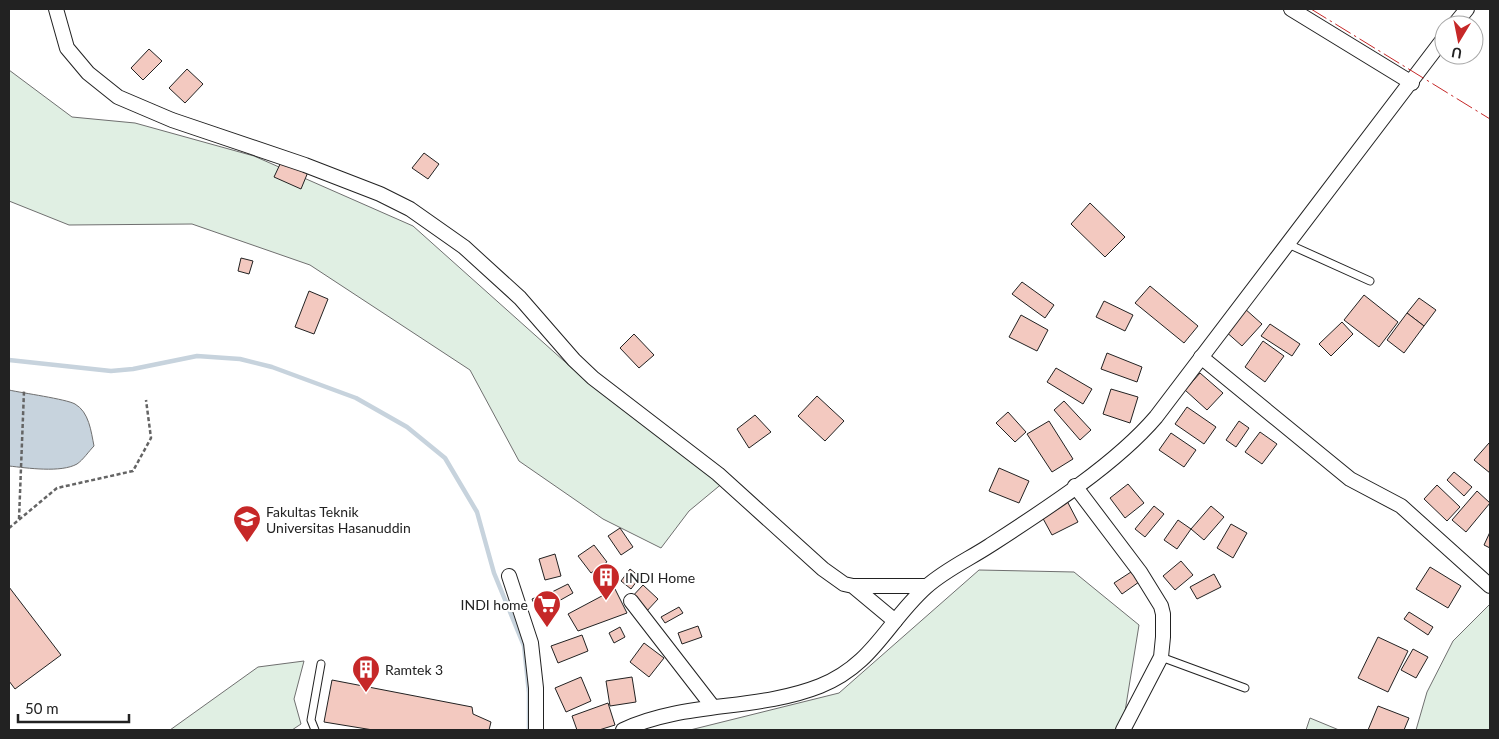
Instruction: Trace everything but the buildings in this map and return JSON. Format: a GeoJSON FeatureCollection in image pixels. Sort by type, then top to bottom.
{"type":"FeatureCollection","features":[{"type":"Feature","properties":{"kind":"street"},"geometry":{"type":"LineString","coordinates":[[56,9],[67,48],[88,74],[118,97],[172,120],[305,165],[380,194],[410,209],[464,247],[520,298],[574,360],[593,378],[718,474],[822,569],[844,584],[853,586],[926,586]]}},
{"type":"Feature","properties":{"kind":"street"},"geometry":{"type":"LineString","coordinates":[[1291,9],[1412,83]]}},
{"type":"Feature","properties":{"kind":"street"},"geometry":{"type":"LineString","coordinates":[[622,730],[656,717],[790,695],[831,681],[851,670],[869,654],[926,586],[1019,526],[1111,460],[1146,428],[1434,52]]}},
{"type":"Feature","properties":{"kind":"street"},"geometry":{"type":"LineString","coordinates":[[1201,357],[1350,479],[1400,506],[1490,586]]}},
{"type":"Feature","properties":{"kind":"street"},"geometry":{"type":"LineString","coordinates":[[1075,486],[1140,572],[1161,606],[1164,622],[1161,657],[1123,730]]}},
{"type":"Feature","properties":{"kind":"street"},"geometry":{"type":"LineString","coordinates":[[509,576],[531,643],[536,688],[536,730]]}},
{"type":"Feature","properties":{"kind":"street"},"geometry":{"type":"LineString","coordinates":[[853,586],[895,621]]}},
{"type":"Feature","properties":{"kind":"street"},"geometry":{"type":"LineString","coordinates":[[630,601],[713,707]]}},
{"type":"Feature","properties":{"kind":"lane"},"geometry":{"type":"LineString","coordinates":[[1288,244],[1370,281]]}},
{"type":"Feature","properties":{"kind":"lane"},"geometry":{"type":"LineString","coordinates":[[1161,657],[1245,688]]}},
{"type":"Feature","properties":{"kind":"lane"},"geometry":{"type":"LineString","coordinates":[[315,730],[311,720],[321,664]]}},
{"type":"Feature","properties":{"kind":"path"},"geometry":{"type":"LineString","coordinates":[[20,519],[24,391]]}},
{"type":"Feature","properties":{"kind":"path"},"geometry":{"type":"LineString","coordinates":[[9,528],[57,488],[134,471],[151,438],[146,400]]}},
{"type":"Feature","properties":{"kind":"green space"},"geometry":{"type":"Polygon","coordinates":[[[9,70],[72,117],[135,123],[254,156],[413,226],[592,386],[724,482],[689,511],[661,548],[603,519],[519,461],[470,370],[310,265],[192,224],[69,225],[9,201],[9,70]]]}},
{"type":"Feature","properties":{"kind":"green space"},"geometry":{"type":"Polygon","coordinates":[[[979,570],[1074,572],[1139,625],[1122,730],[690,730],[839,693],[979,570]]]}},
{"type":"Feature","properties":{"kind":"green space"},"geometry":{"type":"Polygon","coordinates":[[[1490,604],[1490,730],[1416,730],[1427,692],[1453,641],[1490,604]]]}},
{"type":"Feature","properties":{"kind":"green space"},"geometry":{"type":"Polygon","coordinates":[[[304,661],[294,699],[301,724],[292,730],[170,730],[258,667],[304,661]]]}},
{"type":"Feature","properties":{"kind":"green space"},"geometry":{"type":"Polygon","coordinates":[[[1310,718],[1339,730],[1306,730],[1310,718]]]}},
{"type":"Feature","properties":{"kind":"shaded area"},"geometry":{"type":"Polygon","coordinates":[[[9,390],[54,398],[80,407],[90,428],[94,446],[77,464],[70,467],[44,469],[9,466],[9,390]]]}},
{"type":"Feature","properties":{"kind":"waterway"},"geometry":{"type":"LineString","coordinates":[[9,360],[111,371],[133,369],[197,356],[240,359],[272,367],[356,398],[407,427],[445,458],[477,512],[494,573],[524,646],[529,693],[529,730]]}},
{"type":"Feature","properties":{"kind":"power"},"geometry":{"type":"LineString","coordinates":[[1311,9],[1490,119]]}},
{"type":"Feature","properties":{"kind":"place","name":"Fakultas Teknik Universitas Hasanuddin"},"geometry":{"type":"Point","coordinates":[247,543]}},
{"type":"Feature","properties":{"kind":"place","name":"INDI Home"},"geometry":{"type":"Point","coordinates":[606,601]}},
{"type":"Feature","properties":{"kind":"place","name":"INDI home"},"geometry":{"type":"Point","coordinates":[547,628]}},
{"type":"Feature","properties":{"kind":"place","name":"Ramtek 3"},"geometry":{"type":"Point","coordinates":[366,693]}}]}
